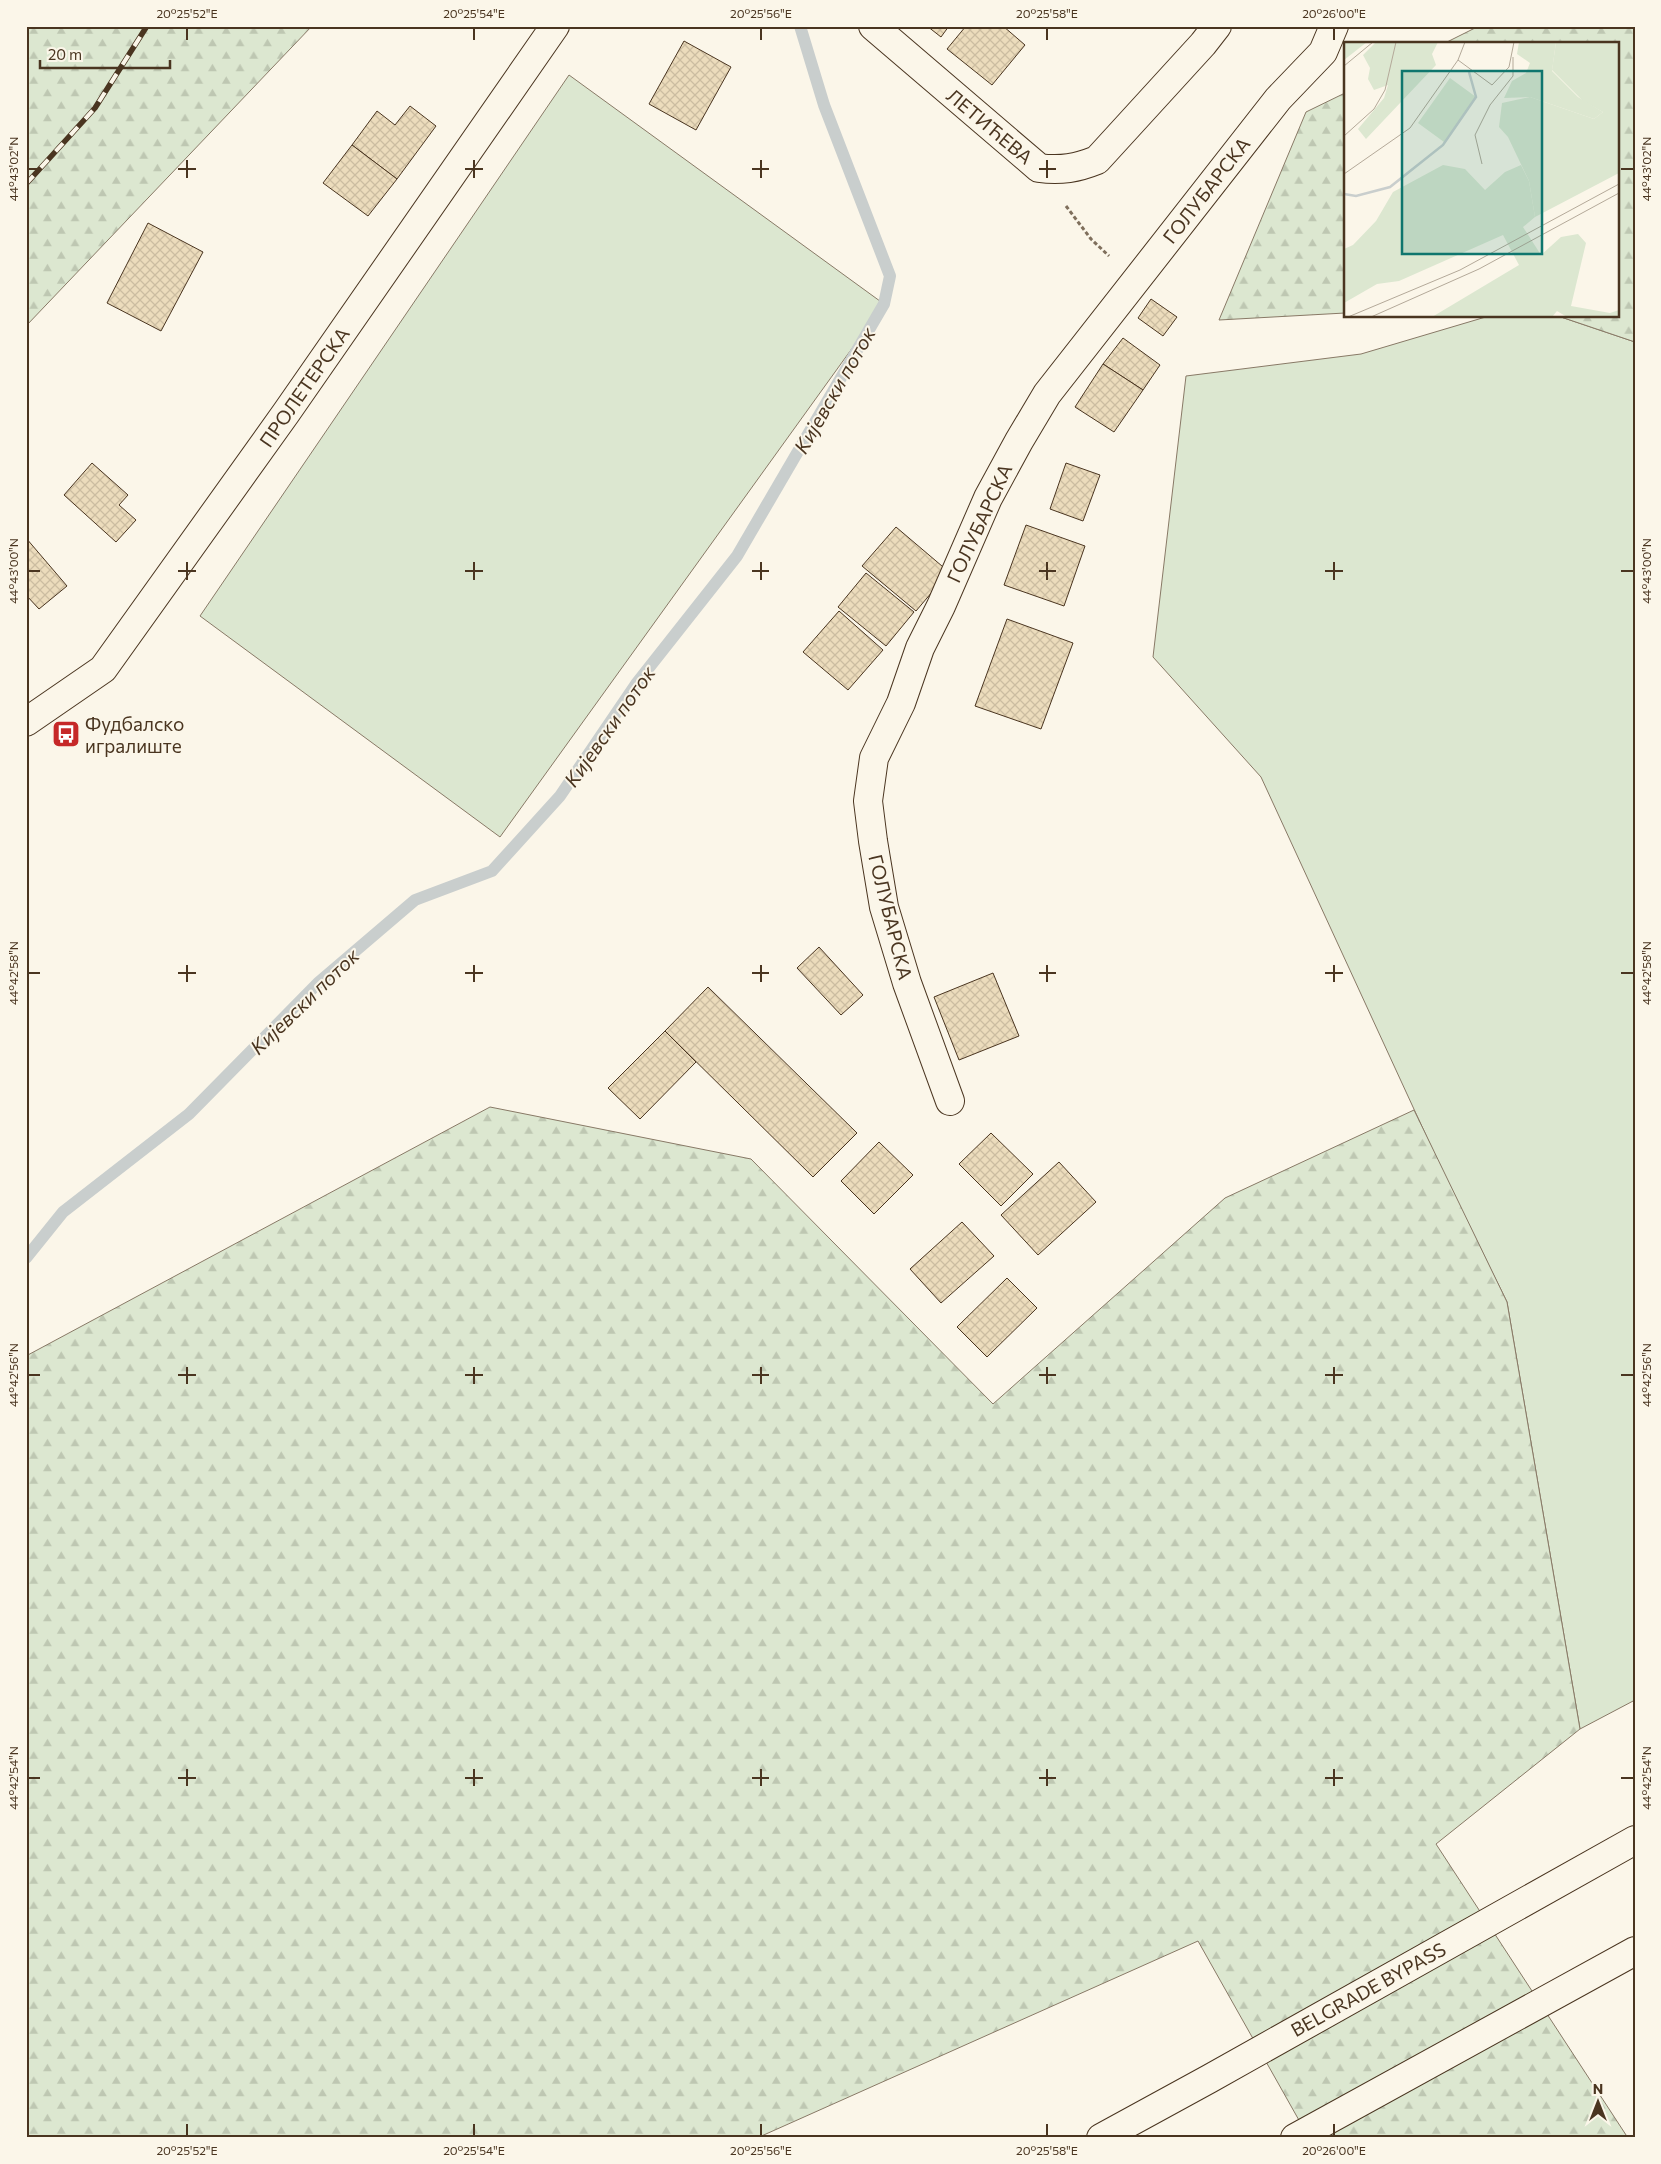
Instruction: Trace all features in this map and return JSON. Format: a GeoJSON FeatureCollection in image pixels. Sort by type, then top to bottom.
{"type":"FeatureCollection","features":[{"type":"Feature","properties":{"kind":"main road","name":"ПРОЛЕТЕРСКА"},"geometry":{"type":"LineString","coordinates":[[26,722],[103,669],[286,413],[555,26]]}},
{"type":"Feature","properties":{"kind":"main road","name":"ЛЕТИЋЕВА"},"geometry":{"type":"LineString","coordinates":[[873,26],[1039,168],[1058,171],[1078,168],[1097,160],[1204,44],[1217,26]]}},
{"type":"Feature","properties":{"kind":"main road","name":"ГОЛУБАРСКА"},"geometry":{"type":"LineString","coordinates":[[950,1102],[907,984],[884,908],[868,801],[874,758],[901,703],[920,648],[941,606],[988,498],[1047,394],[1278,99],[1323,52],[1334,26]]}},
{"type":"Feature","properties":{"kind":"main road","name":"BELGRADE BYPASS"},"geometry":{"type":"LineString","coordinates":[[1101,2138],[1625,1845]]}},
{"type":"Feature","properties":{"kind":"main road"},"geometry":{"type":"LineString","coordinates":[[1295,2138],[1632,1953]]}},
{"type":"Feature","properties":{"kind":"path"},"geometry":{"type":"LineString","coordinates":[[1065,204],[1091,239]]}},
{"type":"Feature","properties":{"kind":"green space"},"geometry":{"type":"Polygon","coordinates":[[[26,26],[312,26],[26,326],[26,26]]]}},
{"type":"Feature","properties":{"kind":"green space"},"geometry":{"type":"Polygon","coordinates":[[[1479,26],[1635,26],[1635,342],[1564,318],[1618,318],[1618,42],[1447,42],[1479,26]]]}},
{"type":"Feature","properties":{"kind":"green space"},"geometry":{"type":"Polygon","coordinates":[[[569,75],[884,304],[500,837],[200,616],[569,75]]]}},
{"type":"Feature","properties":{"kind":"green space"},"geometry":{"type":"Polygon","coordinates":[[[1344,93],[1344,313],[1219,320],[1306,112],[1344,93]]]}},
{"type":"Feature","properties":{"kind":"green space"},"geometry":{"type":"Polygon","coordinates":[[[1482,318],[1564,318],[1635,342],[1635,1700],[1580,1729],[1507,1302],[1442,1170],[1261,777],[1153,657],[1186,376],[1361,354],[1482,318]]]}},
{"type":"Feature","properties":{"kind":"green space"},"geometry":{"type":"Polygon","coordinates":[[[490,1107],[751,1159],[993,1404],[1225,1198],[1414,1110],[1507,1302],[1580,1729],[1436,1844],[1628,2138],[1309,2138],[1198,1941],[757,2138],[26,2138],[26,1356],[490,1107]]]}},
{"type":"Feature","properties":{"kind":"building"},"geometry":{"type":"Polygon","coordinates":[[[927,26],[949,26],[941,37],[927,26]]]}},
{"type":"Feature","properties":{"kind":"building"},"geometry":{"type":"Polygon","coordinates":[[[966,26],[1003,26],[1025,45],[992,85],[947,49],[966,26]]]}},
{"type":"Feature","properties":{"kind":"building"},"geometry":{"type":"Polygon","coordinates":[[[684,41],[731,67],[696,130],[649,104],[684,41]]]}},
{"type":"Feature","properties":{"kind":"building"},"geometry":{"type":"Polygon","coordinates":[[[410,106],[436,126],[397,179],[352,145],[377,111],[395,125],[410,106]]]}},
{"type":"Feature","properties":{"kind":"building"},"geometry":{"type":"Polygon","coordinates":[[[352,145],[397,179],[368,216],[323,183],[352,145]]]}},
{"type":"Feature","properties":{"kind":"building"},"geometry":{"type":"Polygon","coordinates":[[[148,223],[203,252],[161,331],[107,303],[148,223]]]}},
{"type":"Feature","properties":{"kind":"building"},"geometry":{"type":"Polygon","coordinates":[[[1151,299],[1177,317],[1163,336],[1138,318],[1151,299]]]}},
{"type":"Feature","properties":{"kind":"building"},"geometry":{"type":"Polygon","coordinates":[[[1123,338],[1160,365],[1143,390],[1103,364],[1123,338]]]}},
{"type":"Feature","properties":{"kind":"building"},"geometry":{"type":"Polygon","coordinates":[[[1103,364],[1143,390],[1114,432],[1075,407],[1103,364]]]}},
{"type":"Feature","properties":{"kind":"building"},"geometry":{"type":"Polygon","coordinates":[[[92,463],[128,495],[119,505],[136,520],[116,542],[64,495],[92,463]]]}},
{"type":"Feature","properties":{"kind":"building"},"geometry":{"type":"Polygon","coordinates":[[[1066,463],[1100,475],[1083,521],[1050,509],[1066,463]]]}},
{"type":"Feature","properties":{"kind":"building"},"geometry":{"type":"Polygon","coordinates":[[[1026,525],[1085,546],[1064,606],[1004,585],[1026,525]]]}},
{"type":"Feature","properties":{"kind":"building"},"geometry":{"type":"Polygon","coordinates":[[[896,527],[949,572],[916,611],[862,566],[896,527]]]}},
{"type":"Feature","properties":{"kind":"building"},"geometry":{"type":"Polygon","coordinates":[[[26,538],[67,586],[39,609],[26,595],[26,538]]]}},
{"type":"Feature","properties":{"kind":"building"},"geometry":{"type":"Polygon","coordinates":[[[866,573],[914,612],[886,646],[838,607],[866,573]]]}},
{"type":"Feature","properties":{"kind":"building"},"geometry":{"type":"Polygon","coordinates":[[[839,611],[883,650],[848,690],[803,652],[839,611]]]}},
{"type":"Feature","properties":{"kind":"building"},"geometry":{"type":"Polygon","coordinates":[[[1007,619],[1073,643],[1041,729],[975,706],[1007,619]]]}},
{"type":"Feature","properties":{"kind":"building"},"geometry":{"type":"Polygon","coordinates":[[[819,947],[863,995],[841,1015],[797,968],[819,947]]]}},
{"type":"Feature","properties":{"kind":"building"},"geometry":{"type":"Polygon","coordinates":[[[993,973],[1019,1036],[959,1060],[934,997],[993,973]]]}},
{"type":"Feature","properties":{"kind":"building"},"geometry":{"type":"Polygon","coordinates":[[[708,987],[857,1133],[813,1177],[665,1031],[708,987]]]}},
{"type":"Feature","properties":{"kind":"building"},"geometry":{"type":"Polygon","coordinates":[[[665,1031],[696,1062],[640,1119],[608,1088],[665,1031]]]}},
{"type":"Feature","properties":{"kind":"building"},"geometry":{"type":"Polygon","coordinates":[[[991,1133],[1033,1174],[1001,1206],[959,1164],[991,1133]]]}},
{"type":"Feature","properties":{"kind":"building"},"geometry":{"type":"Polygon","coordinates":[[[879,1142],[913,1175],[874,1214],[841,1181],[879,1142]]]}},
{"type":"Feature","properties":{"kind":"building"},"geometry":{"type":"Polygon","coordinates":[[[1059,1162],[1096,1202],[1038,1255],[1001,1215],[1059,1162]]]}},
{"type":"Feature","properties":{"kind":"building"},"geometry":{"type":"Polygon","coordinates":[[[962,1222],[994,1256],[941,1303],[910,1269],[962,1222]]]}},
{"type":"Feature","properties":{"kind":"building"},"geometry":{"type":"Polygon","coordinates":[[[1007,1278],[1037,1308],[987,1357],[957,1327],[1007,1278]]]}},
{"type":"Feature","properties":{"kind":"waterway","name":"Кијевски поток"},"geometry":{"type":"LineString","coordinates":[[26,1258],[63,1212],[189,1114],[319,982],[415,900],[492,871],[560,796],[636,684],[737,556],[884,304],[890,276],[824,105],[800,26]]}},
{"type":"Feature","properties":{"kind":"railway"},"geometry":{"type":"LineString","coordinates":[[26,184],[95,108],[147,26]]}},
{"type":"Feature","properties":{"kind":"place","name":"Фудбалско игралиште"},"geometry":{"type":"Point","coordinates":[66,734]}}]}
